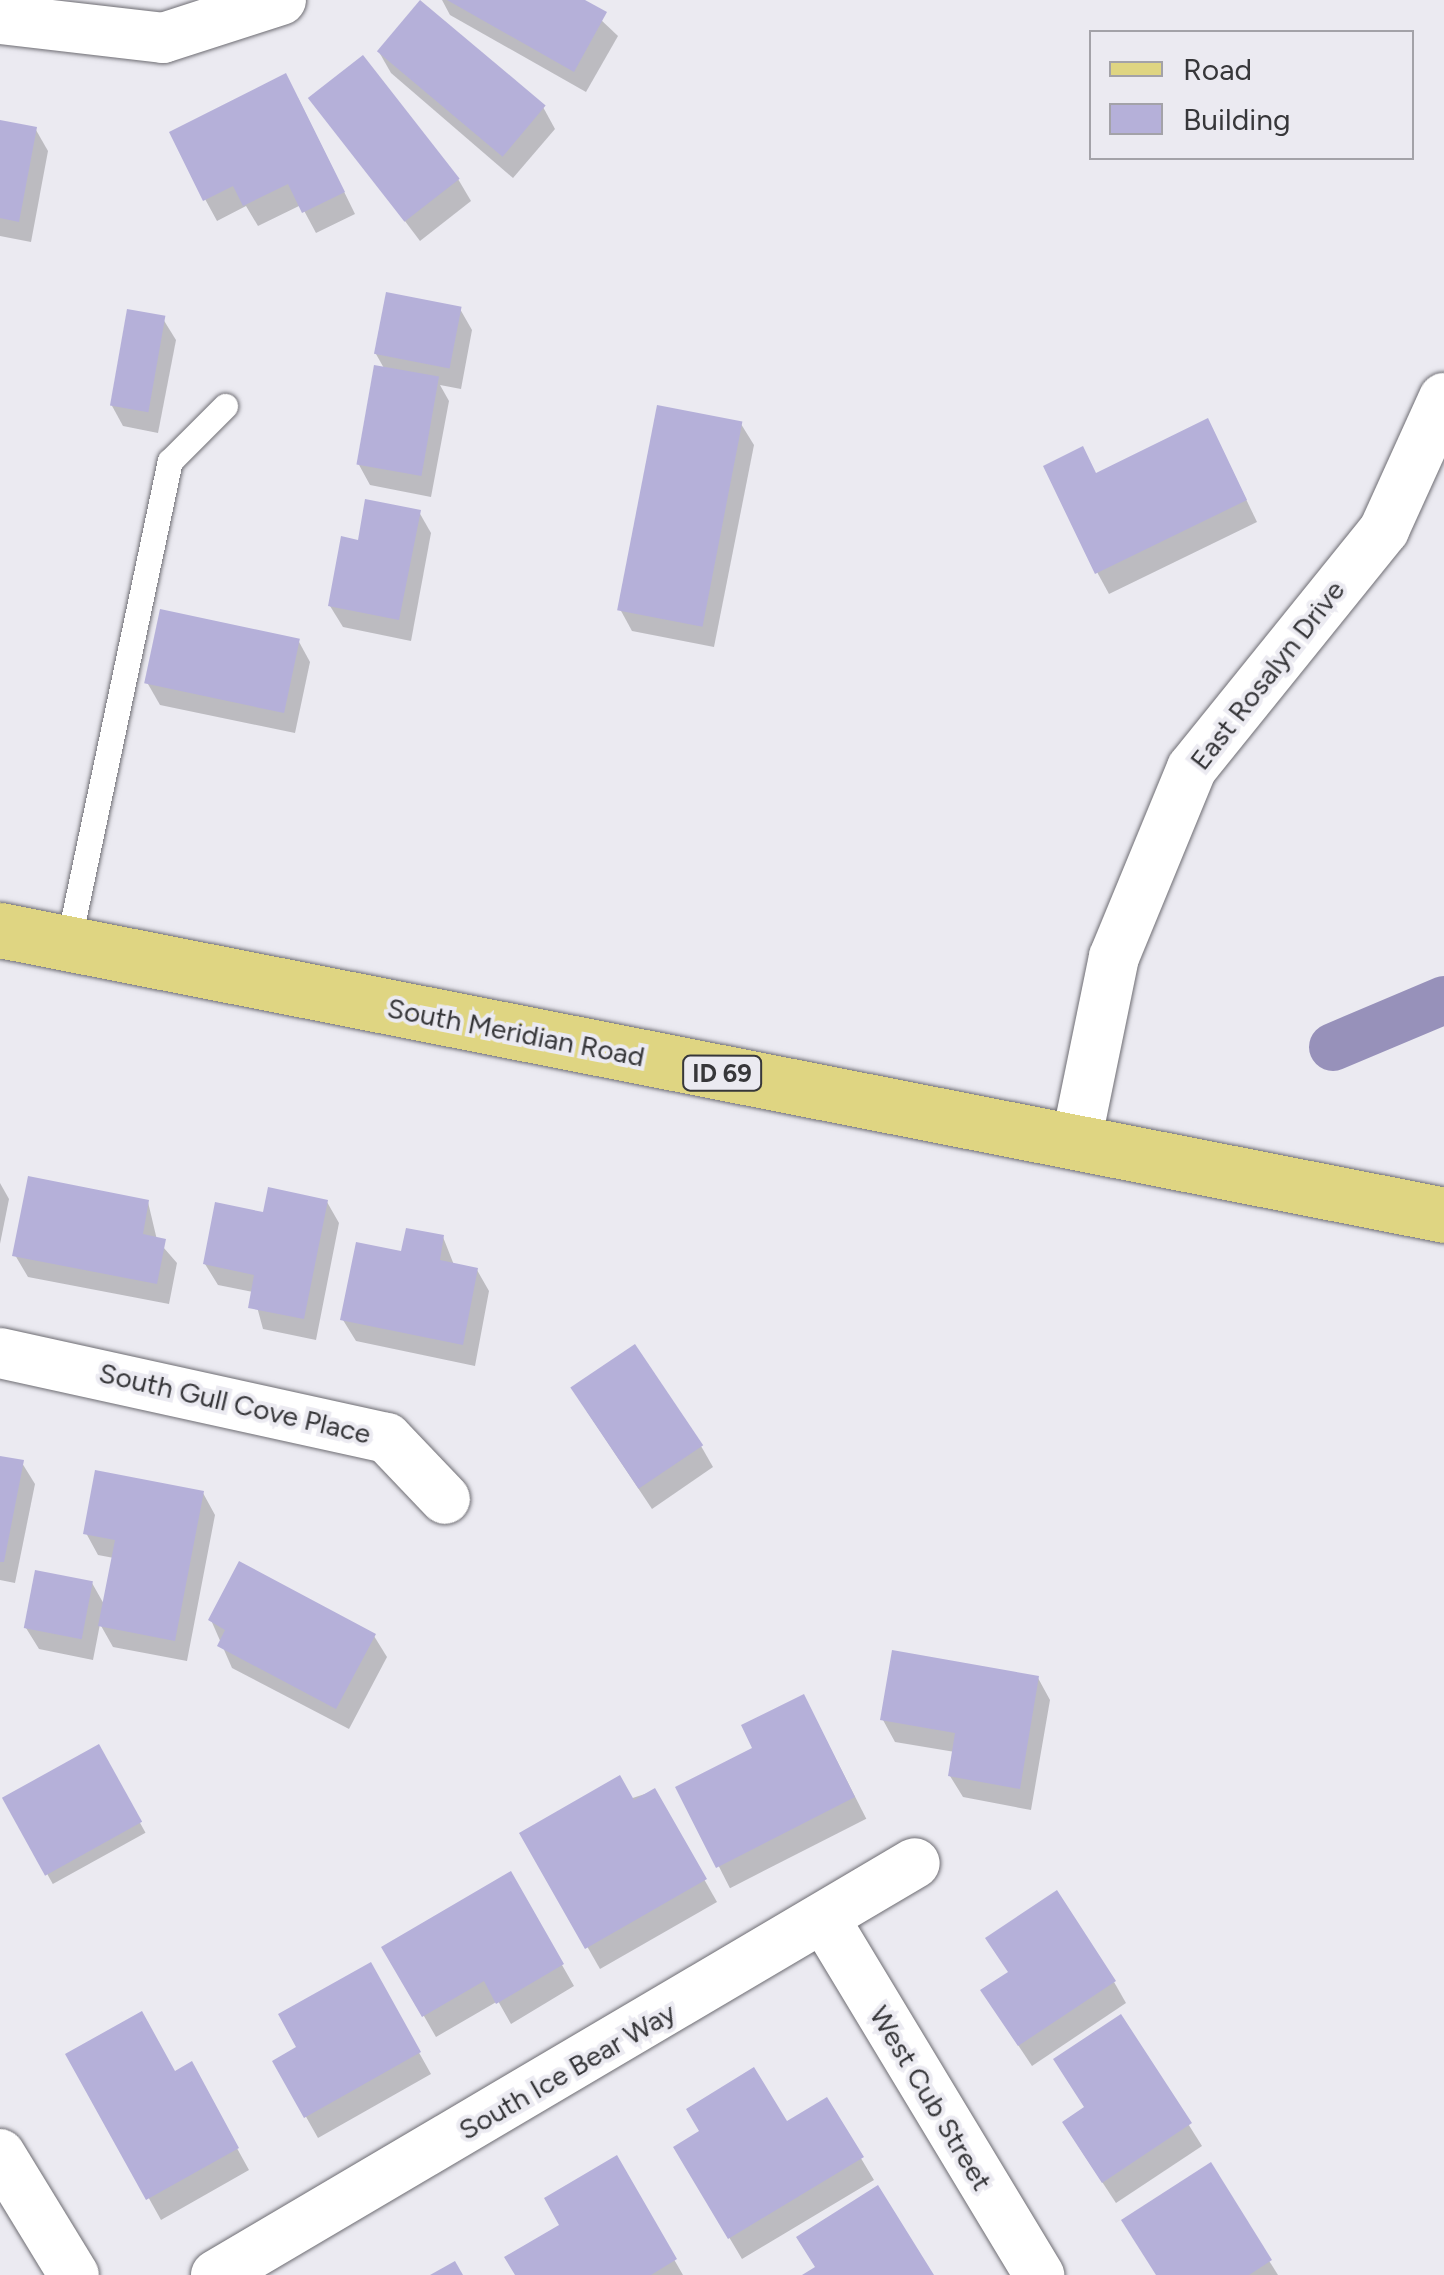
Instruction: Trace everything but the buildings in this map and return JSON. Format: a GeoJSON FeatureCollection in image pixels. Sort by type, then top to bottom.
{"type":"FeatureCollection","features":[{"type":"Feature","properties":{"kind":"main road","name":"South Meridian Road"},"geometry":{"type":"LineString","coordinates":[[0,930],[1444,1215]]}},
{"type":"Feature","properties":{"kind":"street"},"geometry":{"type":"LineString","coordinates":[[0,19],[163,38],[281,0]]}},
{"type":"Feature","properties":{"kind":"street","name":"East Rosalyn Drive"},"geometry":{"type":"LineString","coordinates":[[1076,1142],[1114,957],[1192,768],[1384,530],[1444,398]]}},
{"type":"Feature","properties":{"kind":"street","name":"South Gull Cove Place"},"geometry":{"type":"LineString","coordinates":[[0,1353],[386,1438],[445,1498]]}},
{"type":"Feature","properties":{"kind":"street","name":"South Ice Bear Way"},"geometry":{"type":"LineString","coordinates":[[216,2275],[825,1920],[915,1863]]}},
{"type":"Feature","properties":{"kind":"street","name":"West Cub Street"},"geometry":{"type":"LineString","coordinates":[[825,1920],[1039,2275]]}},
{"type":"Feature","properties":{"kind":"street"},"geometry":{"type":"LineString","coordinates":[[0,2154],[74,2275]]}},
{"type":"Feature","properties":{"kind":"lane"},"geometry":{"type":"LineString","coordinates":[[68,944],[170,462],[225,406]]}},
{"type":"Feature","properties":{"kind":"waterway"},"geometry":{"type":"LineString","coordinates":[[1333,1047],[1444,1000]]}}]}
